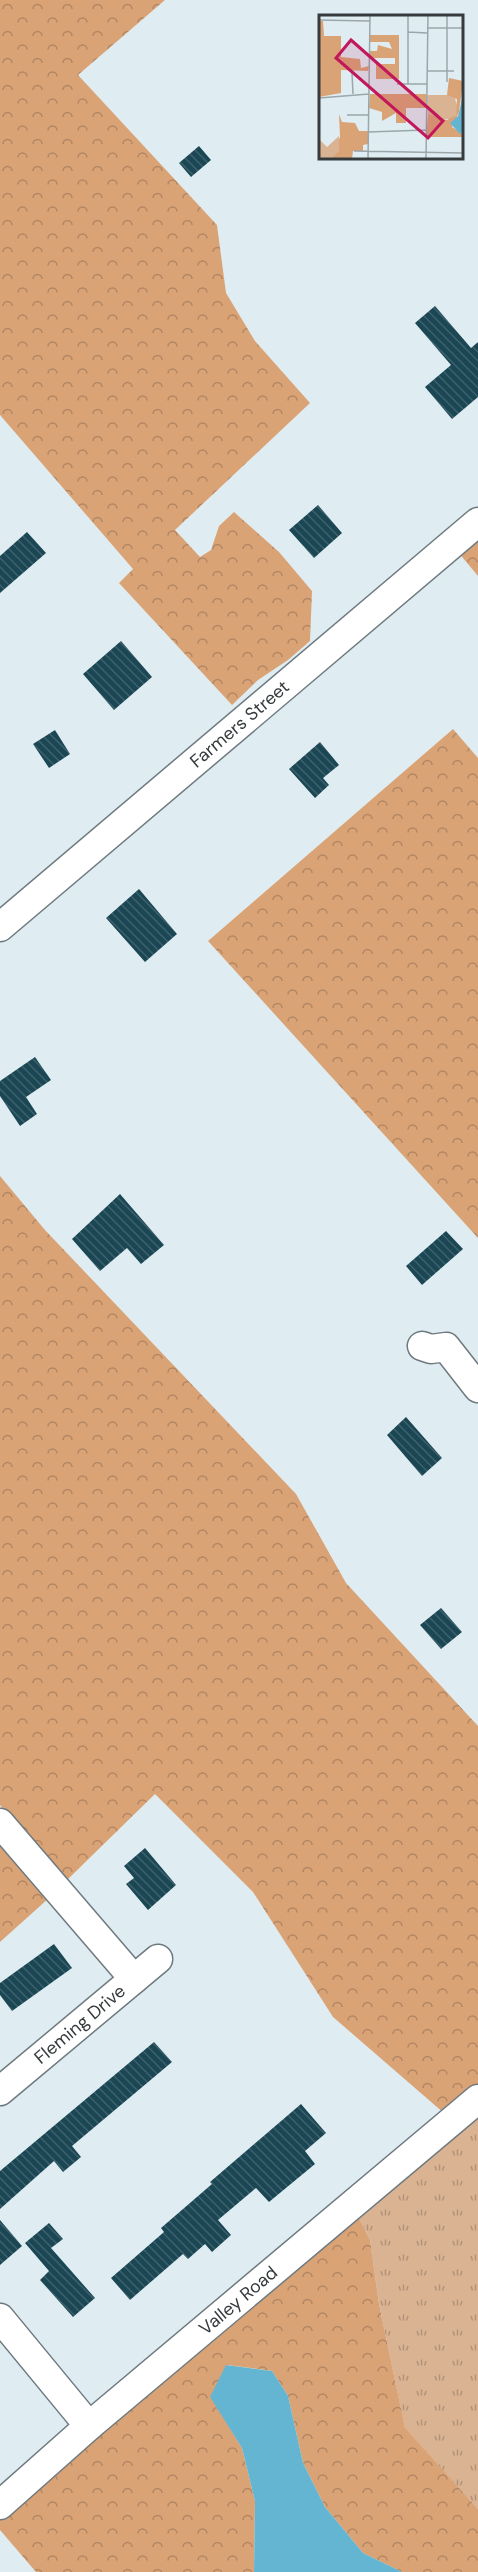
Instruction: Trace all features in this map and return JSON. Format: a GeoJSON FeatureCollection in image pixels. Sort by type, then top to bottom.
{"type":"FeatureCollection","features":[{"type":"Feature","properties":{"kind":"street","name":"Farmers Street"},"geometry":{"type":"LineString","coordinates":[[0,927],[478,522]]}},
{"type":"Feature","properties":{"kind":"street"},"geometry":{"type":"LineString","coordinates":[[422,1346],[431,1349],[446,1347],[478,1388]]}},
{"type":"Feature","properties":{"kind":"street"},"geometry":{"type":"LineString","coordinates":[[0,1823],[134,1979]]}},
{"type":"Feature","properties":{"kind":"street","name":"Fleming Drive"},"geometry":{"type":"LineString","coordinates":[[0,2091],[158,1959]]}},
{"type":"Feature","properties":{"kind":"street","name":"Valley Road"},"geometry":{"type":"LineString","coordinates":[[0,2505],[89,2426],[478,2099]]}},
{"type":"Feature","properties":{"kind":"street"},"geometry":{"type":"LineString","coordinates":[[0,2318],[89,2426]]}},
{"type":"Feature","properties":{"kind":"green space"},"geometry":{"type":"Polygon","coordinates":[[[0,0],[165,0],[78,75],[217,225],[226,293],[255,341],[310,403],[175,530],[200,557],[211,550],[219,526],[234,512],[279,552],[312,591],[310,641],[288,660],[258,680],[232,705],[119,583],[133,569],[0,415],[0,0]]]}},
{"type":"Feature","properties":{"kind":"green space"},"geometry":{"type":"Polygon","coordinates":[[[478,535],[478,576],[458,552],[478,535]]]}},
{"type":"Feature","properties":{"kind":"green space"},"geometry":{"type":"Polygon","coordinates":[[[453,729],[478,758],[478,1238],[208,941],[453,729]]]}},
{"type":"Feature","properties":{"kind":"green space"},"geometry":{"type":"Polygon","coordinates":[[[0,1176],[45,1230],[296,1494],[346,1583],[478,1726],[478,2086],[445,2114],[333,2017],[253,1892],[155,1794],[65,1882],[0,1805],[0,1176]]]}},
{"type":"Feature","properties":{"kind":"green space"},"geometry":{"type":"Polygon","coordinates":[[[0,1841],[49,1898],[0,1942],[0,1841]]]}},
{"type":"Feature","properties":{"kind":"green space"},"geometry":{"type":"Polygon","coordinates":[[[478,2112],[478,2509],[405,2429],[379,2304],[370,2240],[357,2214],[478,2112]]]}},
{"type":"Feature","properties":{"kind":"green space"},"geometry":{"type":"Polygon","coordinates":[[[357,2214],[370,2240],[379,2304],[405,2428],[478,2509],[478,2572],[402,2572],[363,2553],[325,2507],[303,2463],[288,2396],[272,2371],[227,2365],[211,2397],[242,2448],[255,2501],[254,2572],[36,2572],[0,2530],[0,2518],[357,2214]]]}},
{"type":"Feature","properties":{"kind":"water"},"geometry":{"type":"Polygon","coordinates":[[[226,2365],[272,2371],[288,2396],[303,2463],[325,2507],[363,2553],[402,2572],[254,2572],[255,2501],[242,2448],[210,2397],[226,2365]]]}},
{"type":"Feature","properties":{"kind":"building"},"geometry":{"type":"Polygon","coordinates":[[[199,146],[211,160],[191,177],[179,163],[199,146]]]}},
{"type":"Feature","properties":{"kind":"building"},"geometry":{"type":"Polygon","coordinates":[[[435,306],[471,348],[478,342],[478,397],[452,419],[425,387],[451,365],[415,323],[435,306]]]}},
{"type":"Feature","properties":{"kind":"building"},"geometry":{"type":"Polygon","coordinates":[[[318,505],[342,533],[314,558],[289,530],[318,505]]]}},
{"type":"Feature","properties":{"kind":"building"},"geometry":{"type":"Polygon","coordinates":[[[27,532],[46,553],[0,593],[0,556],[27,532]]]}},
{"type":"Feature","properties":{"kind":"building"},"geometry":{"type":"Polygon","coordinates":[[[121,641],[152,677],[114,710],[83,674],[121,641]]]}},
{"type":"Feature","properties":{"kind":"building"},"geometry":{"type":"Polygon","coordinates":[[[55,730],[70,754],[49,768],[33,744],[55,730]]]}},
{"type":"Feature","properties":{"kind":"building"},"geometry":{"type":"Polygon","coordinates":[[[320,742],[339,765],[323,778],[329,785],[315,798],[289,769],[320,742]]]}},
{"type":"Feature","properties":{"kind":"building"},"geometry":{"type":"Polygon","coordinates":[[[139,889],[177,934],[145,962],[106,918],[139,889]]]}},
{"type":"Feature","properties":{"kind":"building"},"geometry":{"type":"Polygon","coordinates":[[[35,1057],[51,1080],[26,1097],[37,1114],[20,1126],[0,1096],[0,1081],[35,1057]]]}},
{"type":"Feature","properties":{"kind":"building"},"geometry":{"type":"Polygon","coordinates":[[[120,1194],[164,1245],[141,1264],[127,1248],[100,1271],[72,1239],[120,1194]]]}},
{"type":"Feature","properties":{"kind":"building"},"geometry":{"type":"Polygon","coordinates":[[[446,1231],[463,1249],[422,1285],[406,1266],[446,1231]]]}},
{"type":"Feature","properties":{"kind":"building"},"geometry":{"type":"Polygon","coordinates":[[[406,1417],[442,1458],[422,1476],[387,1435],[406,1417]]]}},
{"type":"Feature","properties":{"kind":"building"},"geometry":{"type":"Polygon","coordinates":[[[441,1608],[462,1632],[441,1649],[420,1625],[441,1608]]]}},
{"type":"Feature","properties":{"kind":"building"},"geometry":{"type":"Polygon","coordinates":[[[145,1848],[176,1885],[148,1910],[126,1884],[134,1878],[124,1866],[145,1848]]]}},
{"type":"Feature","properties":{"kind":"building"},"geometry":{"type":"Polygon","coordinates":[[[54,1944],[72,1968],[12,2011],[0,1995],[0,1983],[54,1944]]]}},
{"type":"Feature","properties":{"kind":"building"},"geometry":{"type":"Polygon","coordinates":[[[154,2042],[172,2062],[72,2146],[81,2157],[63,2172],[54,2161],[0,2209],[0,2171],[154,2042]]]}},
{"type":"Feature","properties":{"kind":"building"},"geometry":{"type":"Polygon","coordinates":[[[301,2104],[326,2133],[305,2151],[315,2164],[269,2202],[256,2188],[218,2220],[231,2235],[212,2252],[205,2244],[188,2259],[183,2254],[130,2300],[111,2278],[164,2232],[161,2228],[212,2184],[210,2182],[301,2104]]]}},
{"type":"Feature","properties":{"kind":"building"},"geometry":{"type":"Polygon","coordinates":[[[0,2220],[22,2246],[0,2265],[0,2220]]]}},
{"type":"Feature","properties":{"kind":"building"},"geometry":{"type":"Polygon","coordinates":[[[49,2223],[63,2239],[51,2248],[95,2298],[73,2317],[40,2280],[49,2271],[25,2243],[49,2223]]]}}]}
